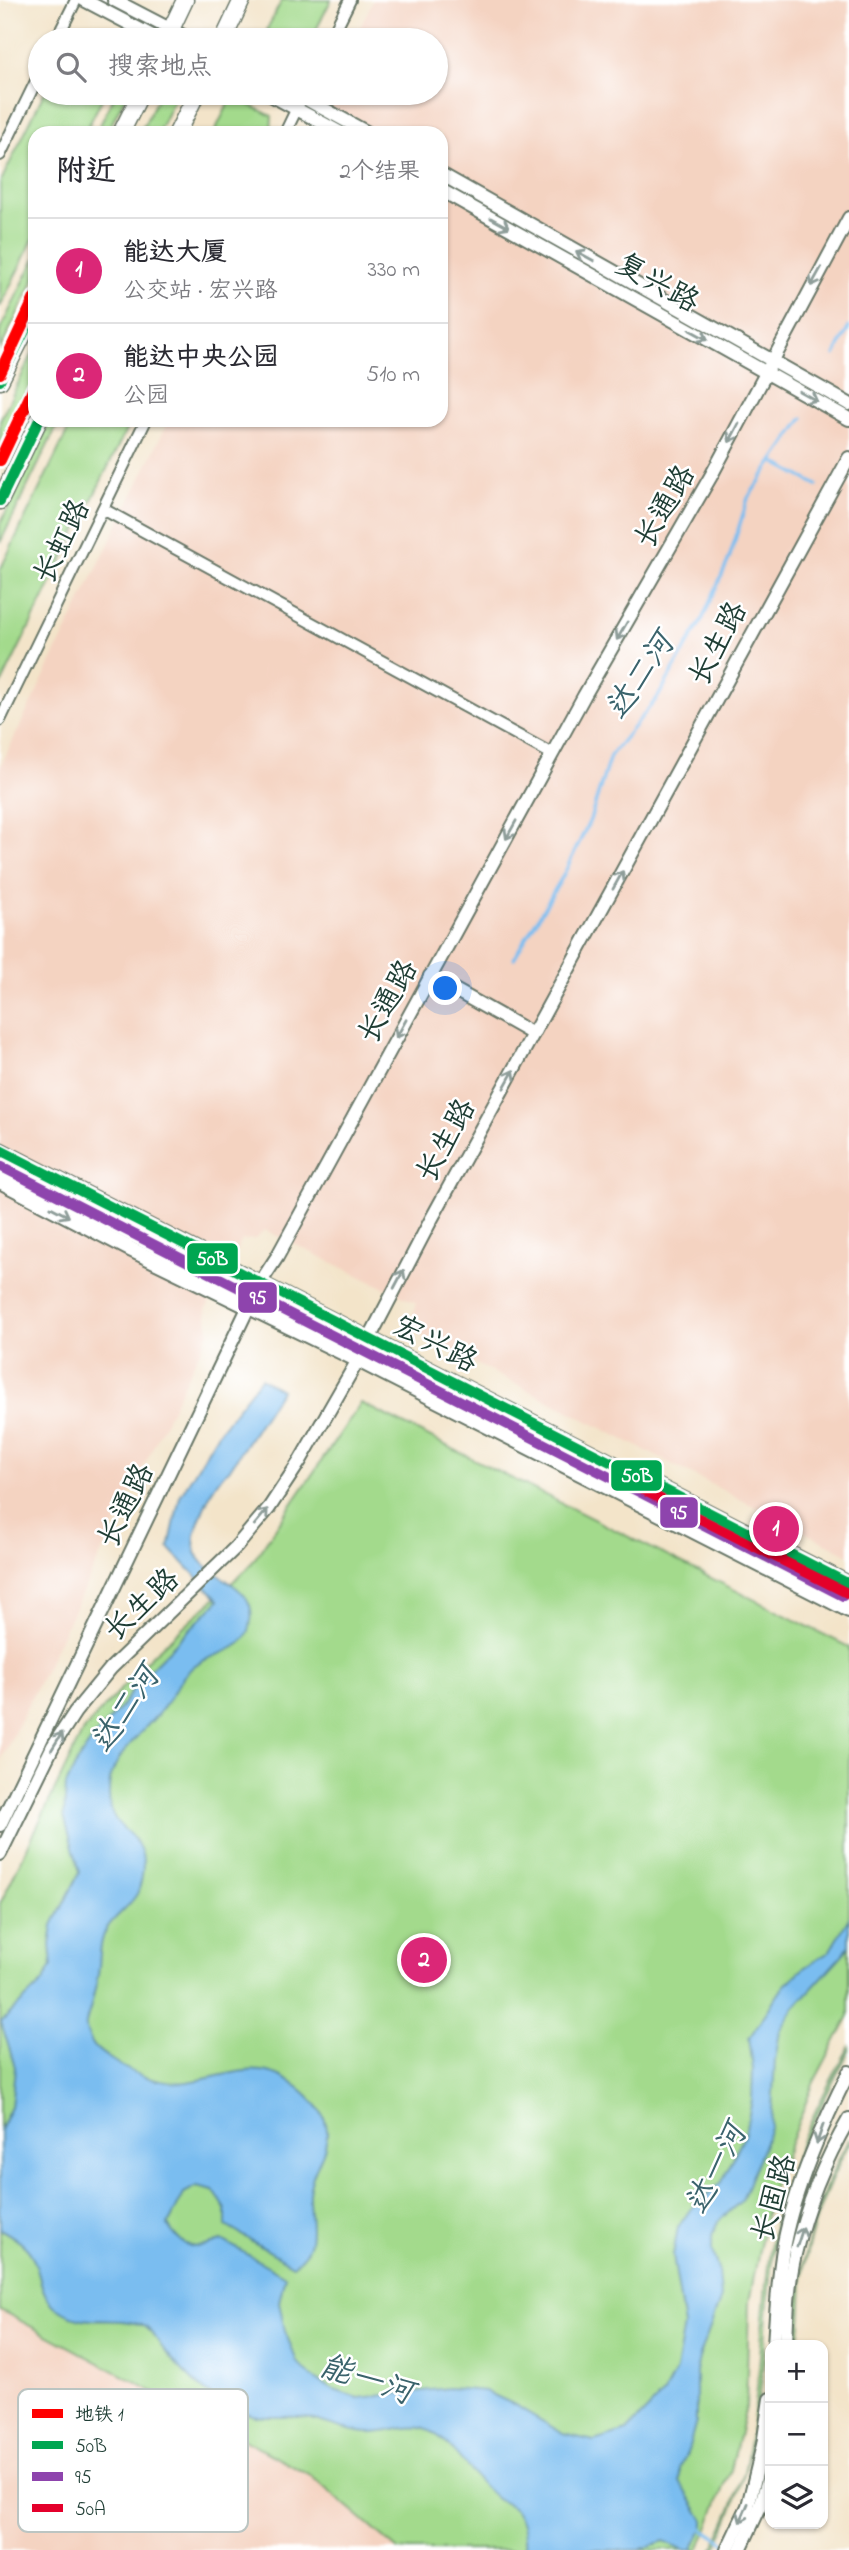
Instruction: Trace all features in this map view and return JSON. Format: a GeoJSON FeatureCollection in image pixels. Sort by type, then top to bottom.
{"type":"FeatureCollection","features":[{"type":"Feature","properties":{"kind":"main road"},"geometry":{"type":"LineString","coordinates":[[170,28],[186,0]]}},
{"type":"Feature","properties":{"kind":"main road"},"geometry":{"type":"LineString","coordinates":[[229,28],[242,0]]}},
{"type":"Feature","properties":{"kind":"main road"},"geometry":{"type":"LineString","coordinates":[[124,126],[135,105]]}},
{"type":"Feature","properties":{"kind":"main road"},"geometry":{"type":"LineString","coordinates":[[180,126],[191,105]]}},
{"type":"Feature","properties":{"kind":"main road"},"geometry":{"type":"LineString","coordinates":[[0,381],[28,325]]}},
{"type":"Feature","properties":{"kind":"main road"},"geometry":{"type":"LineString","coordinates":[[0,501],[36,427]]}},
{"type":"Feature","properties":{"kind":"main road","name":"宏兴路"},"geometry":{"type":"LineString","coordinates":[[0,1150],[849,1584]]}},
{"type":"Feature","properties":{"kind":"main road","name":"宏兴路"},"geometry":{"type":"LineString","coordinates":[[0,1181],[849,1610]]}},
{"type":"Feature","properties":{"kind":"street"},"geometry":{"type":"LineString","coordinates":[[62,28],[76,0]]}},
{"type":"Feature","properties":{"kind":"street"},"geometry":{"type":"LineString","coordinates":[[84,0],[145,28]]}},
{"type":"Feature","properties":{"kind":"street"},"geometry":{"type":"LineString","coordinates":[[114,0],[153,28]]}},
{"type":"Feature","properties":{"kind":"street"},"geometry":{"type":"LineString","coordinates":[[336,28],[350,0]]}},
{"type":"Feature","properties":{"kind":"street"},"geometry":{"type":"LineString","coordinates":[[0,155],[28,98]]}},
{"type":"Feature","properties":{"kind":"street"},"geometry":{"type":"LineString","coordinates":[[288,126],[297,105]]}},
{"type":"Feature","properties":{"kind":"street"},"geometry":{"type":"LineString","coordinates":[[308,105],[333,126]]}},
{"type":"Feature","properties":{"kind":"street"},"geometry":{"type":"LineString","coordinates":[[314,105],[354,126]]}},
{"type":"Feature","properties":{"kind":"street","name":"复兴路"},"geometry":{"type":"LineString","coordinates":[[448,178],[769,367],[849,419]]}},
{"type":"Feature","properties":{"kind":"street","name":"复兴路"},"geometry":{"type":"LineString","coordinates":[[448,194],[769,367],[849,404]]}},
{"type":"Feature","properties":{"kind":"street","name":"长通路"},"geometry":{"type":"LineString","coordinates":[[0,1825],[260,1283],[277,1257],[552,754],[711,476],[849,218]]}},
{"type":"Feature","properties":{"kind":"street","name":"长虹路"},"geometry":{"type":"LineString","coordinates":[[0,720],[143,427]]}},
{"type":"Feature","properties":{"kind":"street","name":"长生路"},"geometry":{"type":"LineString","coordinates":[[0,1854],[53,1746],[75,1712],[111,1668],[216,1569],[275,1499],[300,1461],[358,1360],[432,1217],[849,458]]}},
{"type":"Feature","properties":{"kind":"street"},"geometry":{"type":"LineString","coordinates":[[103,509],[552,754]]}},
{"type":"Feature","properties":{"kind":"street"},"geometry":{"type":"LineString","coordinates":[[430,976],[533,1034]]}},
{"type":"Feature","properties":{"kind":"street","name":"长固路"},"geometry":{"type":"LineString","coordinates":[[774,2340],[776,2301],[784,2242],[826,2116],[849,2072]]}},
{"type":"Feature","properties":{"kind":"street"},"geometry":{"type":"LineString","coordinates":[[786,2340],[795,2254],[818,2180],[849,2119]]}},
{"type":"Feature","properties":{"kind":"street"},"geometry":{"type":"LineString","coordinates":[[727,2550],[748,2506],[763,2445],[769,2403]]}},
{"type":"Feature","properties":{"kind":"street"},"geometry":{"type":"LineString","coordinates":[[740,2550],[765,2490]]}},
{"type":"Feature","properties":{"kind":"shaded area"},"geometry":{"type":"Polygon","coordinates":[[[373,0],[849,0],[849,1555],[422,1336],[414,1330],[412,1317],[416,1303],[265,1230],[255,1239],[242,1240],[206,1309],[209,1332],[0,1762],[0,767],[166,427],[448,427],[448,126],[312,126],[322,105],[448,105],[448,28],[360,28],[373,0]]]}},
{"type":"Feature","properties":{"kind":"shaded area"},"geometry":{"type":"Polygon","coordinates":[[[0,2310],[148,2389],[18,2389],[18,2532],[248,2532],[248,2442],[311,2476],[398,2550],[0,2550],[0,2310]]]}},
{"type":"Feature","properties":{"kind":"green space"},"geometry":{"type":"Polygon","coordinates":[[[282,0],[331,0],[317,28],[268,28],[282,0]]]}},
{"type":"Feature","properties":{"kind":"green space"},"geometry":{"type":"Polygon","coordinates":[[[38,105],[99,105],[88,126],[28,126],[28,249],[0,307],[0,183],[38,105]]]}},
{"type":"Feature","properties":{"kind":"green space"},"geometry":{"type":"Polygon","coordinates":[[[110,105],[121,105],[110,126],[100,126],[110,105]]]}},
{"type":"Feature","properties":{"kind":"green space"},"geometry":{"type":"Polygon","coordinates":[[[154,105],[171,105],[161,126],[144,126],[154,105]]]}},
{"type":"Feature","properties":{"kind":"green space"},"geometry":{"type":"Polygon","coordinates":[[[228,105],[250,105],[272,116],[271,126],[217,126],[228,105]]]}},
{"type":"Feature","properties":{"kind":"green space"},"geometry":{"type":"Polygon","coordinates":[[[28,272],[28,292],[0,350],[0,330],[28,272]]]}},
{"type":"Feature","properties":{"kind":"green space"},"geometry":{"type":"Polygon","coordinates":[[[28,363],[28,399],[0,457],[0,420],[28,363]]]}},
{"type":"Feature","properties":{"kind":"green space"},"geometry":{"type":"Polygon","coordinates":[[[48,427],[57,427],[0,543],[0,524],[48,427]]]}},
{"type":"Feature","properties":{"kind":"green space"},"geometry":{"type":"Polygon","coordinates":[[[70,427],[128,427],[0,687],[0,570],[70,427]]]}},
{"type":"Feature","properties":{"kind":"green space"},"geometry":{"type":"Polygon","coordinates":[[[361,1403],[849,1647],[849,2016],[814,2082],[770,2194],[749,2302],[746,2407],[731,2470],[699,2550],[398,2550],[311,2476],[248,2442],[248,2389],[148,2389],[0,2310],[0,1904],[83,1731],[149,1658],[249,1567],[361,1403]]]}},
{"type":"Feature","properties":{"kind":"green space"},"geometry":{"type":"Polygon","coordinates":[[[849,2047],[804,2144],[779,2218],[772,2260],[762,2376],[746,2464],[755,2410],[771,2244],[783,2192],[801,2142],[849,2047]]]}},
{"type":"Feature","properties":{"kind":"green space"},"geometry":{"type":"Polygon","coordinates":[[[849,2139],[822,2203],[807,2250],[799,2339],[796,2340],[800,2285],[806,2248],[827,2185],[849,2139]]]}},
{"type":"Feature","properties":{"kind":"green space"},"geometry":{"type":"Polygon","coordinates":[[[743,2476],[733,2508],[715,2550],[712,2550],[743,2476]]]}},
{"type":"Feature","properties":{"kind":"water"},"geometry":{"type":"Polygon","coordinates":[[[261,1378],[281,1390],[229,1470],[215,1486],[201,1516],[195,1538],[195,1549],[200,1560],[231,1583],[248,1602],[252,1614],[249,1631],[240,1644],[189,1670],[164,1707],[122,1755],[111,1775],[109,1795],[113,1815],[137,1843],[142,1855],[143,1870],[139,1890],[110,1923],[103,1937],[86,2029],[94,2045],[103,2054],[142,2076],[178,2083],[236,2072],[264,2071],[292,2083],[312,2099],[320,2111],[326,2124],[327,2137],[310,2185],[310,2241],[302,2257],[293,2265],[226,2226],[226,2209],[213,2190],[197,2186],[184,2193],[168,2225],[184,2243],[198,2247],[222,2240],[285,2276],[279,2302],[285,2331],[297,2362],[313,2378],[334,2390],[358,2398],[449,2388],[485,2391],[564,2434],[594,2441],[627,2431],[664,2393],[676,2370],[684,2326],[673,2255],[678,2227],[690,2210],[722,2182],[745,2133],[752,2100],[753,2069],[749,2038],[784,1986],[805,1967],[829,1952],[849,1918],[849,1944],[845,1952],[794,2008],[780,2031],[775,2060],[771,2126],[742,2200],[718,2222],[712,2235],[712,2251],[719,2272],[721,2297],[699,2358],[696,2371],[696,2422],[680,2468],[680,2482],[704,2520],[704,2526],[692,2550],[685,2550],[664,2541],[639,2550],[524,2550],[523,2529],[515,2510],[485,2488],[449,2446],[433,2432],[411,2428],[374,2433],[359,2432],[300,2417],[248,2414],[248,2389],[202,2389],[144,2326],[123,2321],[78,2318],[57,2308],[47,2297],[29,2252],[18,2240],[0,2229],[0,2130],[11,2107],[15,2067],[1,2022],[43,1982],[52,1966],[50,1945],[53,1925],[80,1872],[64,1816],[66,1785],[77,1762],[94,1737],[123,1705],[138,1681],[219,1600],[169,1548],[180,1496],[218,1433],[261,1378]]]}},
{"type":"Feature","properties":{"kind":"waterway","name":"达二河"},"geometry":{"type":"LineString","coordinates":[[835,355],[849,327]]}},
{"type":"Feature","properties":{"kind":"waterway","name":"达二河"},"geometry":{"type":"LineString","coordinates":[[514,958],[563,876],[590,820],[610,756],[658,697],[702,620],[729,559],[748,498],[803,418]]}},
{"type":"Feature","properties":{"kind":"waterway"},"geometry":{"type":"LineString","coordinates":[[774,462],[817,485]]}},
{"type":"Feature","properties":{"kind":"waterway","name":"能一河"},"geometry":{"type":"LineString","coordinates":[[699,2526],[728,2545]]}},
{"type":"Feature","properties":{"kind":"metro line","name":"1"},"geometry":{"type":"LineString","coordinates":[[0,373],[28,313]]}},
{"type":"Feature","properties":{"kind":"metro line","name":"1"},"geometry":{"type":"LineString","coordinates":[[0,460],[28,401]]}},
{"type":"Feature","properties":{"kind":"transit line","name":"50B"},"geometry":{"type":"LineString","coordinates":[[0,381],[28,325]]}},
{"type":"Feature","properties":{"kind":"transit line","name":"50B"},"geometry":{"type":"LineString","coordinates":[[0,501],[36,427]]}},
{"type":"Feature","properties":{"kind":"transit line","name":"50B"},"geometry":{"type":"LineString","coordinates":[[0,1150],[849,1584]]}},
{"type":"Feature","properties":{"kind":"transit line","name":"95"},"geometry":{"type":"LineString","coordinates":[[0,1166],[843,1596]]}},
{"type":"Feature","properties":{"kind":"transit line","name":"50A"},"geometry":{"type":"LineString","coordinates":[[637,1487],[849,1594]]}},
{"type":"Feature","properties":{"kind":"place","name":"能达大厦"},"geometry":{"type":"Point","coordinates":[776,1529]}},
{"type":"Feature","properties":{"kind":"place","name":"能达中央公园"},"geometry":{"type":"Point","coordinates":[424,1960]}},
{"type":"Feature","properties":{"kind":"water label","name":"达一河"},"geometry":{"type":"Point","coordinates":[715,2168]}}]}
